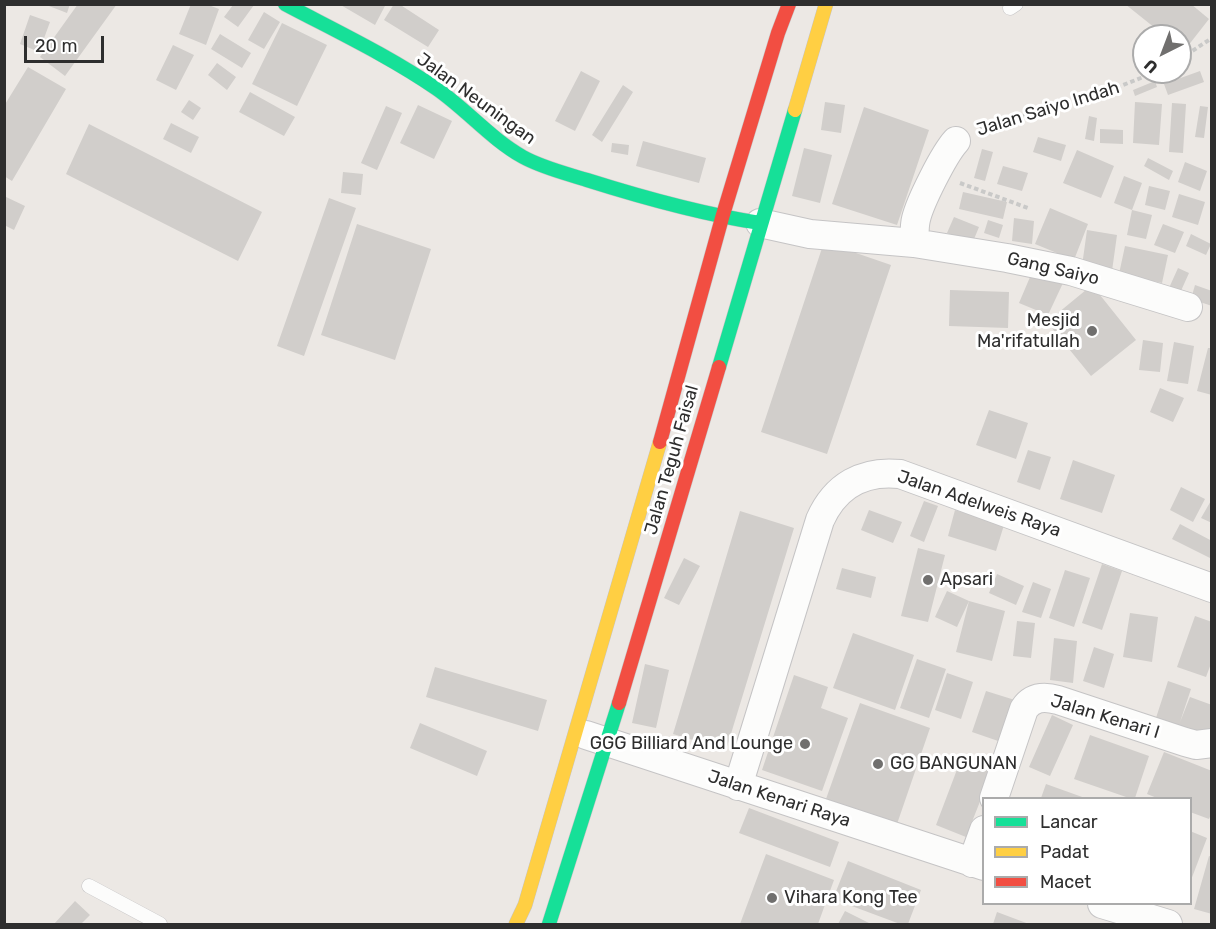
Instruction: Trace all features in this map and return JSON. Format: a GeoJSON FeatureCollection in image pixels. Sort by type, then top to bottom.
{"type":"FeatureCollection","features":[{"type":"Feature","properties":{"kind":"main road","name":"Jalan Neuningan"},"geometry":{"type":"LineString","coordinates":[[285,4],[420,77],[469,113],[506,146],[537,164],[657,203],[722,218],[760,223]]}},
{"type":"Feature","properties":{"kind":"main road","name":"Jalan Teguh Faisal"},"geometry":{"type":"LineString","coordinates":[[549,924],[608,741],[633,597],[648,487],[722,218],[778,33],[789,4]]}},
{"type":"Feature","properties":{"kind":"main road","name":"Jalan Teguh Faisal"},"geometry":{"type":"LineString","coordinates":[[516,924],[525,905],[575,732],[633,597],[681,498],[826,4]]}},
{"type":"Feature","properties":{"kind":"street","name":"Jalan Saiyo Indah"},"geometry":{"type":"LineString","coordinates":[[914,243],[916,217],[948,151],[956,141]]}},
{"type":"Feature","properties":{"kind":"street"},"geometry":{"type":"LineString","coordinates":[[760,223],[810,234],[914,243]]}},
{"type":"Feature","properties":{"kind":"street","name":"Gang Saiyo"},"geometry":{"type":"LineString","coordinates":[[914,243],[1071,271],[1188,307]]}},
{"type":"Feature","properties":{"kind":"street","name":"Jalan Adelweis Raya"},"geometry":{"type":"LineString","coordinates":[[738,786],[820,520],[831,500],[856,479],[878,473],[900,474],[1212,588]]}},
{"type":"Feature","properties":{"kind":"street","name":"Jalan Kenari I"},"geometry":{"type":"LineString","coordinates":[[994,797],[1024,709],[1031,700],[1058,700],[1185,742],[1196,745],[1212,743]]}},
{"type":"Feature","properties":{"kind":"street","name":"Jalan Kenari Raya"},"geometry":{"type":"LineString","coordinates":[[575,732],[978,864]]}},
{"type":"Feature","properties":{"kind":"street"},"geometry":{"type":"LineString","coordinates":[[978,864],[982,841]]}},
{"type":"Feature","properties":{"kind":"street"},"geometry":{"type":"LineString","coordinates":[[1108,905],[1168,924]]}},
{"type":"Feature","properties":{"kind":"lane"},"geometry":{"type":"LineString","coordinates":[[89,886],[160,924]]}},
{"type":"Feature","properties":{"kind":"path"},"geometry":{"type":"LineString","coordinates":[[1192,51],[1212,38]]}},
{"type":"Feature","properties":{"kind":"path","name":"Jalan Saiyo Indah"},"geometry":{"type":"LineString","coordinates":[[956,141],[973,132],[1132,81]]}},
{"type":"Feature","properties":{"kind":"path"},"geometry":{"type":"LineString","coordinates":[[936,175],[1028,208]]}},
{"type":"Feature","properties":{"kind":"building"},"geometry":{"type":"Polygon","coordinates":[[[49,4],[70,4],[67,13],[49,4]]]}},
{"type":"Feature","properties":{"kind":"building"},"geometry":{"type":"Polygon","coordinates":[[[78,4],[117,4],[65,76],[40,57],[78,4]]]}},
{"type":"Feature","properties":{"kind":"building"},"geometry":{"type":"Polygon","coordinates":[[[191,4],[206,4],[219,9],[206,45],[179,34],[191,4]]]}},
{"type":"Feature","properties":{"kind":"building"},"geometry":{"type":"Polygon","coordinates":[[[339,4],[386,4],[375,25],[339,4]]]}},
{"type":"Feature","properties":{"kind":"building"},"geometry":{"type":"Polygon","coordinates":[[[394,4],[399,4],[439,30],[428,47],[384,20],[394,4]]]}},
{"type":"Feature","properties":{"kind":"building"},"geometry":{"type":"Polygon","coordinates":[[[1125,4],[1191,4],[1209,19],[1192,41],[1192,24],[1150,24],[1125,4]]]}},
{"type":"Feature","properties":{"kind":"building"},"geometry":{"type":"Polygon","coordinates":[[[233,5],[254,5],[238,27],[224,17],[233,5]]]}},
{"type":"Feature","properties":{"kind":"building"},"geometry":{"type":"Polygon","coordinates":[[[264,12],[280,22],[264,49],[248,40],[264,12]]]}},
{"type":"Feature","properties":{"kind":"building"},"geometry":{"type":"Polygon","coordinates":[[[30,15],[50,22],[39,52],[20,44],[30,15]]]}},
{"type":"Feature","properties":{"kind":"building"},"geometry":{"type":"Polygon","coordinates":[[[282,23],[327,45],[297,106],[252,84],[282,23]]]}},
{"type":"Feature","properties":{"kind":"building"},"geometry":{"type":"Polygon","coordinates":[[[220,34],[251,53],[242,68],[211,49],[220,34]]]}},
{"type":"Feature","properties":{"kind":"building"},"geometry":{"type":"Polygon","coordinates":[[[173,45],[194,55],[176,90],[156,80],[173,45]]]}},
{"type":"Feature","properties":{"kind":"building"},"geometry":{"type":"Polygon","coordinates":[[[217,63],[236,77],[227,90],[208,75],[217,63]]]}},
{"type":"Feature","properties":{"kind":"building"},"geometry":{"type":"Polygon","coordinates":[[[28,67],[66,89],[12,181],[4,176],[4,106],[28,67]]]}},
{"type":"Feature","properties":{"kind":"building"},"geometry":{"type":"Polygon","coordinates":[[[581,71],[600,81],[575,131],[555,121],[581,71]]]}},
{"type":"Feature","properties":{"kind":"building"},"geometry":{"type":"Polygon","coordinates":[[[1200,71],[1204,82],[1168,95],[1164,84],[1192,84],[1192,74],[1200,71]]]}},
{"type":"Feature","properties":{"kind":"building"},"geometry":{"type":"Polygon","coordinates":[[[1148,84],[1156,84],[1157,87],[1135,96],[1133,90],[1148,84]]]}},
{"type":"Feature","properties":{"kind":"building"},"geometry":{"type":"Polygon","coordinates":[[[623,85],[633,92],[602,142],[592,135],[623,85]]]}},
{"type":"Feature","properties":{"kind":"building"},"geometry":{"type":"Polygon","coordinates":[[[250,92],[295,117],[284,136],[239,112],[250,92]]]}},
{"type":"Feature","properties":{"kind":"building"},"geometry":{"type":"Polygon","coordinates":[[[189,100],[201,108],[193,120],[181,112],[189,100]]]}},
{"type":"Feature","properties":{"kind":"building"},"geometry":{"type":"Polygon","coordinates":[[[825,102],[845,105],[841,133],[821,130],[825,102]]]}},
{"type":"Feature","properties":{"kind":"building"},"geometry":{"type":"Polygon","coordinates":[[[1135,102],[1162,104],[1159,145],[1133,143],[1135,102]]]}},
{"type":"Feature","properties":{"kind":"building"},"geometry":{"type":"Polygon","coordinates":[[[1172,103],[1186,104],[1183,153],[1169,152],[1172,103]]]}},
{"type":"Feature","properties":{"kind":"building"},"geometry":{"type":"Polygon","coordinates":[[[418,105],[452,121],[434,159],[400,143],[418,105]]]}},
{"type":"Feature","properties":{"kind":"building"},"geometry":{"type":"Polygon","coordinates":[[[386,106],[402,113],[377,170],[361,163],[386,106]]]}},
{"type":"Feature","properties":{"kind":"building"},"geometry":{"type":"Polygon","coordinates":[[[1200,106],[1208,107],[1204,138],[1195,137],[1200,106]]]}},
{"type":"Feature","properties":{"kind":"building"},"geometry":{"type":"Polygon","coordinates":[[[864,107],[929,130],[897,225],[832,204],[864,107]]]}},
{"type":"Feature","properties":{"kind":"building"},"geometry":{"type":"Polygon","coordinates":[[[1089,116],[1097,118],[1094,141],[1085,139],[1089,116]]]}},
{"type":"Feature","properties":{"kind":"building"},"geometry":{"type":"Polygon","coordinates":[[[171,123],[199,137],[191,153],[163,139],[171,123]]]}},
{"type":"Feature","properties":{"kind":"building"},"geometry":{"type":"Polygon","coordinates":[[[89,124],[262,212],[238,261],[66,174],[89,124]]]}},
{"type":"Feature","properties":{"kind":"building"},"geometry":{"type":"Polygon","coordinates":[[[1100,129],[1123,130],[1123,144],[1100,143],[1100,129]]]}},
{"type":"Feature","properties":{"kind":"building"},"geometry":{"type":"Polygon","coordinates":[[[1038,137],[1066,145],[1061,161],[1033,152],[1038,137]]]}},
{"type":"Feature","properties":{"kind":"building"},"geometry":{"type":"Polygon","coordinates":[[[643,141],[706,158],[699,183],[636,166],[643,141]]]}},
{"type":"Feature","properties":{"kind":"building"},"geometry":{"type":"Polygon","coordinates":[[[612,143],[629,145],[628,155],[611,152],[612,143]]]}},
{"type":"Feature","properties":{"kind":"building"},"geometry":{"type":"Polygon","coordinates":[[[804,148],[832,155],[820,203],[792,196],[804,148]]]}},
{"type":"Feature","properties":{"kind":"building"},"geometry":{"type":"Polygon","coordinates":[[[982,149],[993,152],[985,181],[974,178],[982,149]]]}},
{"type":"Feature","properties":{"kind":"building"},"geometry":{"type":"Polygon","coordinates":[[[1077,150],[1114,166],[1101,198],[1063,183],[1077,150]]]}},
{"type":"Feature","properties":{"kind":"building"},"geometry":{"type":"Polygon","coordinates":[[[1148,158],[1173,171],[1169,180],[1144,166],[1148,158]]]}},
{"type":"Feature","properties":{"kind":"building"},"geometry":{"type":"Polygon","coordinates":[[[1185,162],[1207,171],[1200,191],[1178,182],[1185,162]]]}},
{"type":"Feature","properties":{"kind":"building"},"geometry":{"type":"Polygon","coordinates":[[[1003,166],[1028,173],[1022,191],[997,184],[1003,166]]]}},
{"type":"Feature","properties":{"kind":"building"},"geometry":{"type":"Polygon","coordinates":[[[343,172],[363,174],[361,195],[341,193],[343,172]]]}},
{"type":"Feature","properties":{"kind":"building"},"geometry":{"type":"Polygon","coordinates":[[[1124,176],[1142,183],[1132,210],[1114,203],[1124,176]]]}},
{"type":"Feature","properties":{"kind":"building"},"geometry":{"type":"Polygon","coordinates":[[[1149,186],[1170,191],[1165,210],[1145,205],[1149,186]]]}},
{"type":"Feature","properties":{"kind":"building"},"geometry":{"type":"Polygon","coordinates":[[[963,192],[1007,202],[1003,219],[959,209],[963,192]]]}},
{"type":"Feature","properties":{"kind":"building"},"geometry":{"type":"Polygon","coordinates":[[[1179,194],[1205,202],[1198,225],[1172,217],[1179,194]]]}},
{"type":"Feature","properties":{"kind":"building"},"geometry":{"type":"Polygon","coordinates":[[[4,196],[25,206],[14,230],[4,225],[4,196]]]}},
{"type":"Feature","properties":{"kind":"building"},"geometry":{"type":"Polygon","coordinates":[[[329,198],[356,208],[304,356],[277,346],[329,198]]]}},
{"type":"Feature","properties":{"kind":"building"},"geometry":{"type":"Polygon","coordinates":[[[1050,208],[1088,224],[1074,260],[1035,244],[1050,208]]]}},
{"type":"Feature","properties":{"kind":"building"},"geometry":{"type":"Polygon","coordinates":[[[1132,210],[1152,215],[1146,239],[1127,235],[1132,210]]]}},
{"type":"Feature","properties":{"kind":"building"},"geometry":{"type":"Polygon","coordinates":[[[954,217],[979,227],[972,244],[947,233],[954,217]]]}},
{"type":"Feature","properties":{"kind":"building"},"geometry":{"type":"Polygon","coordinates":[[[1014,218],[1034,221],[1032,244],[1012,241],[1014,218]]]}},
{"type":"Feature","properties":{"kind":"building"},"geometry":{"type":"Polygon","coordinates":[[[988,220],[1003,225],[999,238],[984,233],[988,220]]]}},
{"type":"Feature","properties":{"kind":"building"},"geometry":{"type":"Polygon","coordinates":[[[357,224],[431,249],[395,360],[321,335],[357,224]]]}},
{"type":"Feature","properties":{"kind":"building"},"geometry":{"type":"Polygon","coordinates":[[[1163,224],[1184,232],[1175,253],[1154,245],[1163,224]]]}},
{"type":"Feature","properties":{"kind":"building"},"geometry":{"type":"Polygon","coordinates":[[[1087,230],[1117,235],[1112,271],[1082,266],[1087,230]]]}},
{"type":"Feature","properties":{"kind":"building"},"geometry":{"type":"Polygon","coordinates":[[[1191,234],[1211,244],[1206,255],[1186,246],[1191,234]]]}},
{"type":"Feature","properties":{"kind":"building"},"geometry":{"type":"Polygon","coordinates":[[[824,242],[891,265],[827,454],[761,432],[824,242]]]}},
{"type":"Feature","properties":{"kind":"building"},"geometry":{"type":"Polygon","coordinates":[[[1125,246],[1168,255],[1162,283],[1119,274],[1125,246]]]}},
{"type":"Feature","properties":{"kind":"building"},"geometry":{"type":"Polygon","coordinates":[[[1178,268],[1189,273],[1180,293],[1169,288],[1178,268]]]}},
{"type":"Feature","properties":{"kind":"building"},"geometry":{"type":"Polygon","coordinates":[[[1033,270],[1063,283],[1048,315],[1019,303],[1033,270]]]}},
{"type":"Feature","properties":{"kind":"building","name":"Mesjid Ma'rifatullah"},"geometry":{"type":"Polygon","coordinates":[[[1092,285],[1136,340],[1091,376],[1047,322],[1092,285]]]}},
{"type":"Feature","properties":{"kind":"building"},"geometry":{"type":"Polygon","coordinates":[[[1195,285],[1212,291],[1212,306],[1191,299],[1195,285]]]}},
{"type":"Feature","properties":{"kind":"building"},"geometry":{"type":"Polygon","coordinates":[[[950,290],[1009,292],[1008,328],[949,326],[950,290]]]}},
{"type":"Feature","properties":{"kind":"building"},"geometry":{"type":"Polygon","coordinates":[[[1143,340],[1163,343],[1160,372],[1139,370],[1143,340]]]}},
{"type":"Feature","properties":{"kind":"building"},"geometry":{"type":"Polygon","coordinates":[[[1174,342],[1194,346],[1188,384],[1167,381],[1174,342]]]}},
{"type":"Feature","properties":{"kind":"building"},"geometry":{"type":"Polygon","coordinates":[[[1208,348],[1212,348],[1212,395],[1197,391],[1208,348]]]}},
{"type":"Feature","properties":{"kind":"building"},"geometry":{"type":"Polygon","coordinates":[[[1160,388],[1184,398],[1173,422],[1150,412],[1160,388]]]}},
{"type":"Feature","properties":{"kind":"building"},"geometry":{"type":"Polygon","coordinates":[[[989,410],[1028,423],[1016,459],[976,445],[989,410]]]}},
{"type":"Feature","properties":{"kind":"building"},"geometry":{"type":"Polygon","coordinates":[[[1028,450],[1051,457],[1040,490],[1017,482],[1028,450]]]}},
{"type":"Feature","properties":{"kind":"building"},"geometry":{"type":"Polygon","coordinates":[[[1073,460],[1115,475],[1102,513],[1060,499],[1073,460]]]}},
{"type":"Feature","properties":{"kind":"building"},"geometry":{"type":"Polygon","coordinates":[[[1181,487],[1205,499],[1193,522],[1170,510],[1181,487]]]}},
{"type":"Feature","properties":{"kind":"building"},"geometry":{"type":"Polygon","coordinates":[[[1212,499],[1212,523],[1201,518],[1212,499]]]}},
{"type":"Feature","properties":{"kind":"building"},"geometry":{"type":"Polygon","coordinates":[[[924,501],[938,506],[924,542],[910,536],[924,501]]]}},
{"type":"Feature","properties":{"kind":"building"},"geometry":{"type":"Polygon","coordinates":[[[869,510],[902,522],[893,543],[861,530],[869,510]]]}},
{"type":"Feature","properties":{"kind":"building"},"geometry":{"type":"Polygon","coordinates":[[[955,510],[1004,525],[996,551],[948,536],[955,510]]]}},
{"type":"Feature","properties":{"kind":"building"},"geometry":{"type":"Polygon","coordinates":[[[740,511],[794,528],[726,750],[673,734],[740,511]]]}},
{"type":"Feature","properties":{"kind":"building"},"geometry":{"type":"Polygon","coordinates":[[[1180,524],[1212,541],[1212,559],[1172,539],[1180,524]]]}},
{"type":"Feature","properties":{"kind":"building"},"geometry":{"type":"Polygon","coordinates":[[[918,548],[945,555],[928,622],[901,616],[918,548]]]}},
{"type":"Feature","properties":{"kind":"building"},"geometry":{"type":"Polygon","coordinates":[[[684,558],[700,566],[679,605],[664,598],[684,558]]]}},
{"type":"Feature","properties":{"kind":"building"},"geometry":{"type":"Polygon","coordinates":[[[1102,564],[1122,571],[1102,630],[1082,623],[1102,564]]]}},
{"type":"Feature","properties":{"kind":"building"},"geometry":{"type":"Polygon","coordinates":[[[842,568],[876,577],[871,598],[836,589],[842,568]]]}},
{"type":"Feature","properties":{"kind":"building"},"geometry":{"type":"Polygon","coordinates":[[[1065,570],[1090,578],[1074,627],[1049,618],[1065,570]]]}},
{"type":"Feature","properties":{"kind":"building"},"geometry":{"type":"Polygon","coordinates":[[[997,574],[1024,586],[1016,605],[989,593],[997,574]]]}},
{"type":"Feature","properties":{"kind":"building"},"geometry":{"type":"Polygon","coordinates":[[[1033,582],[1051,589],[1041,618],[1022,612],[1033,582]]]}},
{"type":"Feature","properties":{"kind":"building"},"geometry":{"type":"Polygon","coordinates":[[[947,591],[969,601],[957,627],[935,617],[947,591]]]}},
{"type":"Feature","properties":{"kind":"building"},"geometry":{"type":"Polygon","coordinates":[[[969,601],[1005,611],[992,661],[956,652],[969,601]]]}},
{"type":"Feature","properties":{"kind":"building"},"geometry":{"type":"Polygon","coordinates":[[[1130,613],[1158,617],[1152,662],[1123,657],[1130,613]]]}},
{"type":"Feature","properties":{"kind":"building"},"geometry":{"type":"Polygon","coordinates":[[[1195,616],[1212,622],[1212,661],[1206,677],[1177,667],[1195,616]]]}},
{"type":"Feature","properties":{"kind":"building"},"geometry":{"type":"Polygon","coordinates":[[[1017,621],[1035,623],[1031,658],[1013,656],[1017,621]]]}},
{"type":"Feature","properties":{"kind":"building"},"geometry":{"type":"Polygon","coordinates":[[[853,633],[914,655],[895,710],[833,688],[853,633]]]}},
{"type":"Feature","properties":{"kind":"building"},"geometry":{"type":"Polygon","coordinates":[[[1054,638],[1077,641],[1073,683],[1050,680],[1054,638]]]}},
{"type":"Feature","properties":{"kind":"building"},"geometry":{"type":"Polygon","coordinates":[[[1094,647],[1114,654],[1104,688],[1083,681],[1094,647]]]}},
{"type":"Feature","properties":{"kind":"building"},"geometry":{"type":"Polygon","coordinates":[[[917,659],[946,669],[929,718],[900,708],[917,659]]]}},
{"type":"Feature","properties":{"kind":"building"},"geometry":{"type":"Polygon","coordinates":[[[645,664],[669,670],[656,728],[632,723],[645,664]]]}},
{"type":"Feature","properties":{"kind":"building"},"geometry":{"type":"Polygon","coordinates":[[[435,667],[547,700],[538,731],[426,697],[435,667]]]}},
{"type":"Feature","properties":{"kind":"building"},"geometry":{"type":"Polygon","coordinates":[[[947,673],[973,682],[961,719],[935,710],[947,673]]]}},
{"type":"Feature","properties":{"kind":"building","name":"GGG Billiard And Lounge"},"geometry":{"type":"Polygon","coordinates":[[[794,675],[828,687],[821,708],[848,718],[822,791],[762,770],[794,675]]]}},
{"type":"Feature","properties":{"kind":"building"},"geometry":{"type":"Polygon","coordinates":[[[1168,681],[1191,689],[1180,722],[1190,697],[1212,705],[1212,722],[1207,737],[1154,724],[1168,681]]]}},
{"type":"Feature","properties":{"kind":"building"},"geometry":{"type":"Polygon","coordinates":[[[986,691],[1018,701],[1004,743],[972,732],[986,691]]]}},
{"type":"Feature","properties":{"kind":"building","name":"GG BANGUNAN"},"geometry":{"type":"Polygon","coordinates":[[[860,703],[930,728],[897,824],[826,799],[860,703]]]}},
{"type":"Feature","properties":{"kind":"building"},"geometry":{"type":"Polygon","coordinates":[[[1052,715],[1073,725],[1050,776],[1029,767],[1052,715]]]}},
{"type":"Feature","properties":{"kind":"building"},"geometry":{"type":"Polygon","coordinates":[[[420,723],[487,751],[477,776],[410,748],[420,723]]]}},
{"type":"Feature","properties":{"kind":"building"},"geometry":{"type":"Polygon","coordinates":[[[1090,735],[1149,756],[1135,797],[1126,797],[1074,779],[1090,735]]]}},
{"type":"Feature","properties":{"kind":"building"},"geometry":{"type":"Polygon","coordinates":[[[1164,752],[1212,771],[1212,812],[1209,819],[1192,813],[1192,797],[1154,797],[1147,794],[1164,752]]]}},
{"type":"Feature","properties":{"kind":"building"},"geometry":{"type":"Polygon","coordinates":[[[961,759],[992,771],[966,837],[936,825],[961,759]]]}},
{"type":"Feature","properties":{"kind":"building"},"geometry":{"type":"Polygon","coordinates":[[[1046,784],[1082,797],[1041,797],[1046,784]]]}},
{"type":"Feature","properties":{"kind":"building"},"geometry":{"type":"Polygon","coordinates":[[[749,808],[839,842],[830,867],[739,833],[749,808]]]}},
{"type":"Feature","properties":{"kind":"building"},"geometry":{"type":"Polygon","coordinates":[[[1192,832],[1207,838],[1192,877],[1192,832]]]}},
{"type":"Feature","properties":{"kind":"building"},"geometry":{"type":"Polygon","coordinates":[[[766,854],[834,880],[818,924],[740,924],[766,854]]]}},
{"type":"Feature","properties":{"kind":"building"},"geometry":{"type":"Polygon","coordinates":[[[1209,856],[1212,857],[1212,914],[1194,909],[1209,856]]]}},
{"type":"Feature","properties":{"kind":"building"},"geometry":{"type":"Polygon","coordinates":[[[848,861],[921,890],[908,924],[900,924],[833,899],[848,861]]]}},
{"type":"Feature","properties":{"kind":"building"},"geometry":{"type":"Polygon","coordinates":[[[75,901],[90,915],[81,924],[54,924],[75,901]]]}},
{"type":"Feature","properties":{"kind":"building"},"geometry":{"type":"Polygon","coordinates":[[[845,911],[871,924],[838,924],[845,911]]]}},
{"type":"Feature","properties":{"kind":"building"},"geometry":{"type":"Polygon","coordinates":[[[997,912],[1029,924],[993,924],[997,912]]]}},
{"type":"Feature","properties":{"kind":"traffic: fast"},"geometry":{"type":"LineString","coordinates":[[285,4],[419,77],[448,97],[500,142],[531,161],[651,199],[760,223]]}},
{"type":"Feature","properties":{"kind":"traffic: fast"},"geometry":{"type":"LineString","coordinates":[[719,367],[795,110]]}},
{"type":"Feature","properties":{"kind":"traffic: fast"},"geometry":{"type":"LineString","coordinates":[[549,924],[619,703]]}},
{"type":"Feature","properties":{"kind":"traffic: slow"},"geometry":{"type":"LineString","coordinates":[[795,110],[826,4]]}},
{"type":"Feature","properties":{"kind":"traffic: slow"},"geometry":{"type":"LineString","coordinates":[[516,924],[525,905],[660,442]]}},
{"type":"Feature","properties":{"kind":"traffic: jam"},"geometry":{"type":"LineString","coordinates":[[660,442],[722,218],[778,33],[789,4]]}},
{"type":"Feature","properties":{"kind":"traffic: jam"},"geometry":{"type":"LineString","coordinates":[[619,703],[719,367]]}},
{"type":"Feature","properties":{"kind":"place","name":"Mesjid Ma'rifatullah"},"geometry":{"type":"Point","coordinates":[1092,331]}},
{"type":"Feature","properties":{"kind":"place","name":"Apsari"},"geometry":{"type":"Point","coordinates":[928,580]}},
{"type":"Feature","properties":{"kind":"place","name":"GGG Billiard And Lounge"},"geometry":{"type":"Point","coordinates":[805,744]}},
{"type":"Feature","properties":{"kind":"place","name":"GG BANGUNAN"},"geometry":{"type":"Point","coordinates":[878,764]}},
{"type":"Feature","properties":{"kind":"place","name":"Vihara Kong Tee"},"geometry":{"type":"Point","coordinates":[772,898]}}]}
